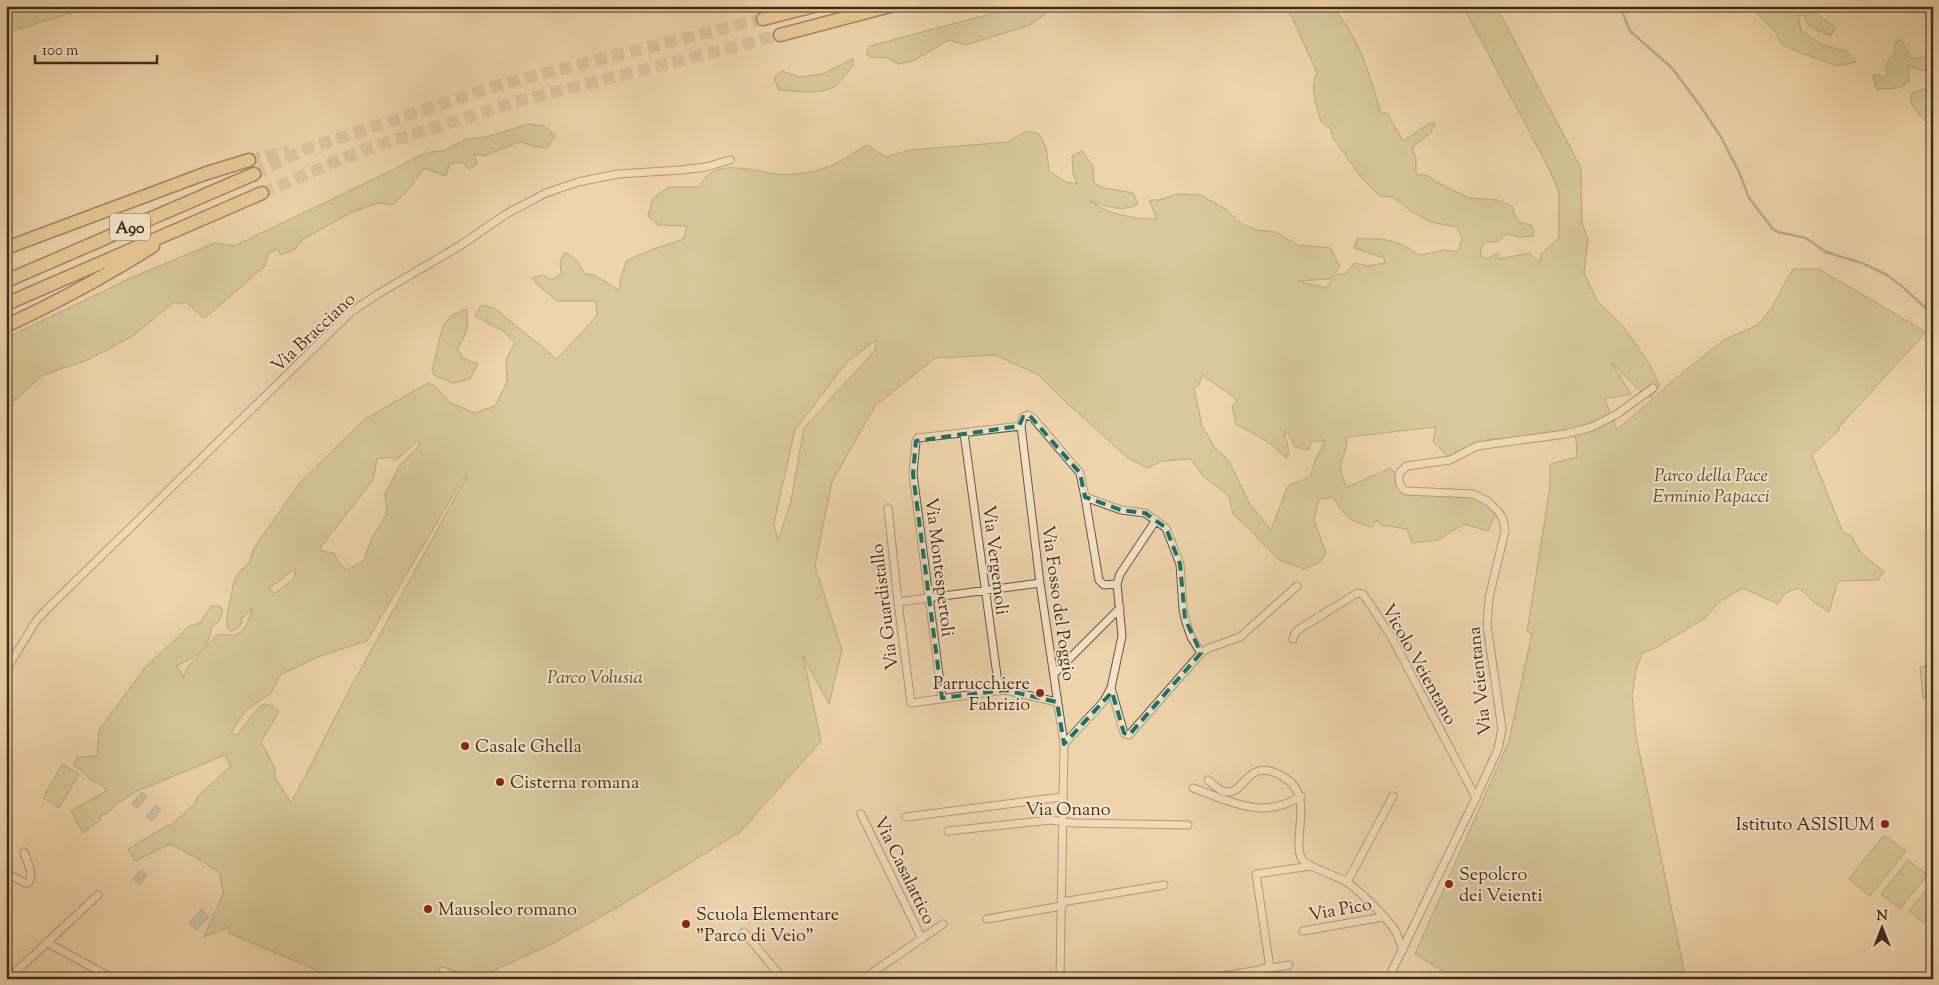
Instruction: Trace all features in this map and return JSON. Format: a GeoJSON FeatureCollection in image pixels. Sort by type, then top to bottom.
{"type":"FeatureCollection","features":[{"type":"Feature","properties":{"kind":"highway"},"geometry":{"type":"LineString","coordinates":[[763,19],[814,6]]}},
{"type":"Feature","properties":{"kind":"highway"},"geometry":{"type":"LineString","coordinates":[[780,35],[890,6]]}},
{"type":"Feature","properties":{"kind":"highway"},"geometry":{"type":"LineString","coordinates":[[6,248],[185,180],[249,160]]}},
{"type":"Feature","properties":{"kind":"highway","name":"A90"},"geometry":{"type":"LineString","coordinates":[[6,281],[254,174]]}},
{"type":"Feature","properties":{"kind":"highway","name":"A90"},"geometry":{"type":"LineString","coordinates":[[6,304],[262,193]]}},
{"type":"Feature","properties":{"kind":"highway"},"geometry":{"type":"LineString","coordinates":[[6,326],[48,306],[125,264],[186,225]]}},
{"type":"Feature","properties":{"kind":"street","name":"Via Bracciano"},"geometry":{"type":"LineString","coordinates":[[6,670],[36,621],[46,610],[352,312],[378,294],[461,245],[506,214],[546,193],[578,182],[618,174],[706,167],[730,160]]}},
{"type":"Feature","properties":{"kind":"street","name":"Via Veientana"},"geometry":{"type":"LineString","coordinates":[[1388,979],[1476,798],[1498,748],[1502,734],[1487,616],[1489,598],[1505,525],[1501,515],[1495,508],[1478,496],[1468,493],[1405,490],[1400,482],[1400,472],[1407,466],[1450,460],[1477,446],[1565,434],[1592,427],[1618,414],[1653,388]]}},
{"type":"Feature","properties":{"kind":"street"},"geometry":{"type":"LineString","coordinates":[[964,433],[1021,426],[1021,419],[1026,415],[1033,418],[1080,473],[1100,580],[1104,585],[1117,584]]}},
{"type":"Feature","properties":{"kind":"street","name":"Via Fosso del Poggio"},"geometry":{"type":"LineString","coordinates":[[1021,426],[1040,583],[1064,744],[1060,979]]}},
{"type":"Feature","properties":{"kind":"street","name":"Via Montespertoli"},"geometry":{"type":"LineString","coordinates":[[942,698],[913,474],[916,439],[964,433]]}},
{"type":"Feature","properties":{"kind":"street","name":"Via Vergemoli"},"geometry":{"type":"LineString","coordinates":[[964,433],[999,690]]}},
{"type":"Feature","properties":{"kind":"street"},"geometry":{"type":"LineString","coordinates":[[1085,496],[1121,510],[1146,513],[1166,530],[1180,562],[1185,619],[1191,637],[1201,654]]}},
{"type":"Feature","properties":{"kind":"street","name":"Via Guardistallo"},"geometry":{"type":"LineString","coordinates":[[888,508],[911,703],[942,698]]}},
{"type":"Feature","properties":{"kind":"street"},"geometry":{"type":"LineString","coordinates":[[1064,744],[1104,701],[1111,688],[1122,640],[1117,584],[1120,574],[1156,520]]}},
{"type":"Feature","properties":{"kind":"street"},"geometry":{"type":"LineString","coordinates":[[898,602],[1040,583]]}},
{"type":"Feature","properties":{"kind":"street"},"geometry":{"type":"LineString","coordinates":[[1111,688],[1124,733],[1129,735],[1201,654],[1209,648],[1240,637],[1297,586]]}},
{"type":"Feature","properties":{"kind":"street","name":"Vicolo Veientano"},"geometry":{"type":"LineString","coordinates":[[1293,639],[1300,628],[1358,593],[1363,594],[1391,636],[1476,798]]}},
{"type":"Feature","properties":{"kind":"street"},"geometry":{"type":"LineString","coordinates":[[1054,674],[1120,608]]}},
{"type":"Feature","properties":{"kind":"street"},"geometry":{"type":"LineString","coordinates":[[942,698],[1005,690],[1057,702]]}},
{"type":"Feature","properties":{"kind":"street"},"geometry":{"type":"LineString","coordinates":[[1208,780],[1223,791],[1228,792],[1257,771],[1267,769],[1290,780],[1297,788],[1300,796],[1300,853],[1303,861],[1347,882],[1384,917],[1396,932],[1403,950]]}},
{"type":"Feature","properties":{"kind":"street"},"geometry":{"type":"LineString","coordinates":[[1192,788],[1257,809],[1284,805],[1300,796]]}},
{"type":"Feature","properties":{"kind":"street"},"geometry":{"type":"LineString","coordinates":[[1347,882],[1393,796]]}},
{"type":"Feature","properties":{"kind":"street"},"geometry":{"type":"LineString","coordinates":[[906,817],[1062,797]]}},
{"type":"Feature","properties":{"kind":"street","name":"Via Casalattico"},"geometry":{"type":"LineString","coordinates":[[861,814],[922,939]]}},
{"type":"Feature","properties":{"kind":"street","name":"Via Onano"},"geometry":{"type":"LineString","coordinates":[[948,831],[1051,820],[1062,822],[1188,825]]}},
{"type":"Feature","properties":{"kind":"street"},"geometry":{"type":"LineString","coordinates":[[6,873],[24,883],[30,881],[32,876],[24,852]]}},
{"type":"Feature","properties":{"kind":"street"},"geometry":{"type":"LineString","coordinates":[[1265,979],[1267,968],[1256,874],[1311,866]]}},
{"type":"Feature","properties":{"kind":"street"},"geometry":{"type":"LineString","coordinates":[[987,919],[1164,885]]}},
{"type":"Feature","properties":{"kind":"street"},"geometry":{"type":"LineString","coordinates":[[8,979],[98,895]]}},
{"type":"Feature","properties":{"kind":"street","name":"Via Pico"},"geometry":{"type":"LineString","coordinates":[[1303,931],[1384,917]]}},
{"type":"Feature","properties":{"kind":"street"},"geometry":{"type":"LineString","coordinates":[[863,979],[943,924]]}},
{"type":"Feature","properties":{"kind":"street"},"geometry":{"type":"LineString","coordinates":[[744,932],[783,979]]}},
{"type":"Feature","properties":{"kind":"street"},"geometry":{"type":"LineString","coordinates":[[46,942],[110,977]]}},
{"type":"Feature","properties":{"kind":"street"},"geometry":{"type":"LineString","coordinates":[[1205,979],[1289,965]]}},
{"type":"Feature","properties":{"kind":"street"},"geometry":{"type":"LineString","coordinates":[[443,975],[463,979]]}},
{"type":"Feature","properties":{"kind":"highlighted area"},"geometry":{"type":"Polygon","coordinates":[[[1030,416],[1080,473],[1085,497],[1121,510],[1145,513],[1166,528],[1180,564],[1185,619],[1201,653],[1129,735],[1124,733],[1112,692],[1064,744],[1057,702],[1005,690],[942,698],[913,474],[916,441],[1019,426],[1023,417],[1030,416]]]}},
{"type":"Feature","properties":{"kind":"green space"},"geometry":{"type":"Polygon","coordinates":[[[6,6],[94,6],[6,33],[6,6]]]}},
{"type":"Feature","properties":{"kind":"green space"},"geometry":{"type":"Polygon","coordinates":[[[1020,6],[1056,6],[1030,25],[966,45],[949,40],[913,61],[898,64],[887,58],[871,57],[866,54],[870,46],[1020,6]]]}},
{"type":"Feature","properties":{"kind":"green space"},"geometry":{"type":"Polygon","coordinates":[[[1283,6],[1330,6],[1340,17],[1356,42],[1368,70],[1381,113],[1387,113],[1403,141],[1430,123],[1435,123],[1431,132],[1412,148],[1416,159],[1416,174],[1428,176],[1436,182],[1469,198],[1499,200],[1513,207],[1518,220],[1531,225],[1534,230],[1533,236],[1519,237],[1507,234],[1497,242],[1486,242],[1481,248],[1481,256],[1486,259],[1499,253],[1499,259],[1530,253],[1540,263],[1541,254],[1559,238],[1559,192],[1549,169],[1463,6],[1496,6],[1581,168],[1582,223],[1588,240],[1584,273],[1598,302],[1624,327],[1650,365],[1660,386],[1651,397],[1638,389],[1611,362],[1631,394],[1605,399],[1617,430],[1682,373],[1724,340],[1759,324],[1772,307],[1793,269],[1819,269],[1926,332],[1839,427],[1839,430],[1812,455],[1841,531],[1851,536],[1861,553],[1884,572],[1878,580],[1838,581],[1829,612],[1815,603],[1799,588],[1785,593],[1778,604],[1743,588],[1720,601],[1705,618],[1654,649],[1642,653],[1636,670],[1632,695],[1636,736],[1686,979],[1456,979],[1415,954],[1509,741],[1532,633],[1527,632],[1550,487],[1550,464],[1577,457],[1576,440],[1572,429],[1532,438],[1487,439],[1469,454],[1448,457],[1433,441],[1436,427],[1347,437],[1341,471],[1347,487],[1391,468],[1405,488],[1470,495],[1498,509],[1488,531],[1464,524],[1438,540],[1412,543],[1407,529],[1381,525],[1377,520],[1372,527],[1364,525],[1348,517],[1333,497],[1319,499],[1314,520],[1326,553],[1320,562],[1304,569],[1279,560],[1233,514],[1229,496],[1204,477],[1191,459],[1162,461],[1147,468],[1127,457],[1039,375],[995,355],[935,358],[875,406],[832,482],[815,566],[842,650],[829,704],[803,656],[821,741],[740,832],[616,908],[554,943],[486,974],[485,979],[337,979],[229,933],[228,927],[204,937],[223,894],[220,873],[170,844],[135,861],[128,849],[168,825],[171,826],[196,802],[197,797],[231,766],[225,755],[135,792],[115,805],[108,813],[101,815],[100,820],[83,833],[71,811],[106,791],[106,788],[90,779],[73,764],[77,757],[97,756],[99,730],[145,668],[188,627],[200,623],[211,606],[220,606],[223,611],[219,621],[211,628],[208,641],[200,652],[176,666],[181,671],[183,678],[188,667],[217,635],[234,635],[244,629],[252,609],[241,619],[242,623],[237,629],[231,631],[227,627],[227,616],[234,581],[240,571],[249,563],[254,548],[301,481],[365,419],[428,383],[435,386],[449,402],[475,413],[495,406],[507,382],[506,360],[515,343],[503,331],[475,316],[481,305],[494,308],[557,359],[597,316],[596,301],[557,301],[532,278],[543,275],[552,280],[561,274],[560,261],[565,252],[577,261],[585,274],[594,275],[620,291],[620,282],[626,261],[684,239],[687,226],[658,225],[648,216],[653,198],[669,187],[700,187],[705,177],[713,171],[723,168],[744,169],[781,175],[815,171],[836,163],[867,145],[886,157],[909,150],[1008,142],[1026,131],[1039,134],[1046,147],[1049,171],[1066,182],[1077,184],[1073,173],[1072,156],[1082,151],[1093,166],[1094,183],[1104,188],[1133,193],[1138,204],[1132,207],[1120,208],[1108,207],[1090,201],[1105,210],[1131,217],[1157,219],[1149,200],[1159,200],[1177,194],[1201,195],[1227,210],[1242,224],[1256,230],[1276,232],[1298,245],[1331,248],[1340,267],[1330,279],[1298,281],[1326,288],[1337,274],[1345,274],[1355,263],[1368,266],[1385,263],[1384,258],[1354,248],[1357,239],[1390,241],[1420,255],[1444,250],[1458,252],[1462,239],[1457,227],[1431,222],[1409,210],[1393,197],[1380,196],[1361,177],[1333,138],[1331,129],[1321,122],[1314,91],[1317,73],[1292,17],[1283,6]],[[876,340],[847,362],[795,430],[774,523],[778,541],[791,501],[804,428],[875,350],[876,340]],[[1202,375],[1199,385],[1194,388],[1202,426],[1214,447],[1229,461],[1249,503],[1271,530],[1288,486],[1310,477],[1325,440],[1311,442],[1309,450],[1295,447],[1288,433],[1284,431],[1289,452],[1286,458],[1270,443],[1236,424],[1232,406],[1237,401],[1235,398],[1202,375]],[[418,441],[395,461],[391,457],[377,459],[373,480],[321,547],[321,551],[334,553],[338,562],[346,570],[364,561],[371,540],[387,513],[385,494],[400,465],[420,445],[418,441]],[[467,476],[464,477],[367,641],[320,656],[280,675],[271,693],[245,711],[231,733],[237,735],[259,707],[264,704],[273,706],[279,711],[261,742],[275,768],[275,777],[291,803],[351,687],[467,476]],[[295,569],[268,589],[275,593],[294,579],[295,569]]]}},
{"type":"Feature","properties":{"kind":"green space"},"geometry":{"type":"Polygon","coordinates":[[[1752,6],[1806,6],[1835,27],[1831,36],[1809,26],[1804,15],[1798,16],[1801,31],[1823,45],[1846,51],[1856,62],[1838,66],[1781,44],[1775,31],[1753,10],[1752,6]]]}},
{"type":"Feature","properties":{"kind":"green space"},"geometry":{"type":"Polygon","coordinates":[[[1900,39],[1910,59],[1923,57],[1933,60],[1933,73],[1908,66],[1909,82],[1898,88],[1877,89],[1873,77],[1875,74],[1882,77],[1888,75],[1885,65],[1894,54],[1895,44],[1900,39]]]}},
{"type":"Feature","properties":{"kind":"green space"},"geometry":{"type":"Polygon","coordinates":[[[853,59],[853,66],[840,82],[826,90],[810,92],[779,90],[774,78],[782,71],[799,77],[822,74],[853,59]]]}},
{"type":"Feature","properties":{"kind":"green space"},"geometry":{"type":"Polygon","coordinates":[[[1933,87],[1933,136],[1929,126],[1910,103],[1912,93],[1933,87]]]}},
{"type":"Feature","properties":{"kind":"green space"},"geometry":{"type":"Polygon","coordinates":[[[529,124],[544,126],[555,136],[547,148],[532,146],[521,141],[485,156],[474,154],[477,164],[469,169],[461,162],[449,164],[446,176],[424,168],[410,188],[393,205],[378,203],[352,212],[303,239],[295,249],[281,255],[277,249],[268,253],[265,266],[205,318],[187,303],[173,303],[134,335],[90,359],[43,375],[6,408],[6,338],[135,276],[215,243],[234,246],[412,159],[430,152],[443,151],[467,139],[486,137],[529,124]]]}},
{"type":"Feature","properties":{"kind":"green space"},"geometry":{"type":"Polygon","coordinates":[[[466,309],[468,321],[466,330],[457,349],[463,358],[478,364],[470,379],[454,383],[435,376],[432,371],[443,326],[452,315],[466,309]]]}},
{"type":"Feature","properties":{"kind":"green space"},"geometry":{"type":"Polygon","coordinates":[[[1933,665],[1933,697],[1923,698],[1920,667],[1933,665]]]}},
{"type":"Feature","properties":{"kind":"green space"},"geometry":{"type":"Polygon","coordinates":[[[62,764],[79,774],[59,808],[43,798],[62,764]]]}},
{"type":"Feature","properties":{"kind":"green space"},"geometry":{"type":"Polygon","coordinates":[[[1884,835],[1906,851],[1870,896],[1849,879],[1884,835]]]}},
{"type":"Feature","properties":{"kind":"green space"},"geometry":{"type":"Polygon","coordinates":[[[1908,860],[1927,875],[1900,909],[1881,894],[1908,860]]]}},
{"type":"Feature","properties":{"kind":"green space"},"geometry":{"type":"Polygon","coordinates":[[[1930,885],[1933,887],[1933,912],[1924,923],[1909,911],[1930,885]]]}},
{"type":"Feature","properties":{"kind":"water"},"geometry":{"type":"Polygon","coordinates":[[[142,792],[147,797],[137,808],[132,804],[142,792]]]}},
{"type":"Feature","properties":{"kind":"water"},"geometry":{"type":"Polygon","coordinates":[[[156,805],[161,810],[151,821],[146,816],[156,805]]]}},
{"type":"Feature","properties":{"kind":"water"},"geometry":{"type":"Polygon","coordinates":[[[141,870],[147,875],[139,884],[133,879],[141,870]]]}},
{"type":"Feature","properties":{"kind":"water"},"geometry":{"type":"Polygon","coordinates":[[[201,910],[209,917],[197,930],[189,923],[201,910]]]}},
{"type":"Feature","properties":{"kind":"waterway"},"geometry":{"type":"LineString","coordinates":[[1620,6],[1630,31],[1672,68],[1701,107],[1721,137],[1739,172],[1749,198],[1773,229],[1778,232],[1806,238],[1826,252],[1862,263],[1887,275],[1933,315]]}},
{"type":"Feature","properties":{"kind":"tunnel"},"geometry":{"type":"LineString","coordinates":[[254,174],[306,149],[506,83],[763,19]]}},
{"type":"Feature","properties":{"kind":"tunnel"},"geometry":{"type":"LineString","coordinates":[[262,193],[363,150],[512,103],[780,35]]}},
{"type":"Feature","properties":{"kind":"tunnel"},"geometry":{"type":"LineString","coordinates":[[249,160],[289,152]]}},
{"type":"Feature","properties":{"kind":"place","name":"Parrucchiere Fabrizio"},"geometry":{"type":"Point","coordinates":[1040,693]}},
{"type":"Feature","properties":{"kind":"place","name":"Casale Ghella"},"geometry":{"type":"Point","coordinates":[465,746]}},
{"type":"Feature","properties":{"kind":"place","name":"Cisterna romana"},"geometry":{"type":"Point","coordinates":[500,782]}},
{"type":"Feature","properties":{"kind":"place","name":"Istituto ASISIUM"},"geometry":{"type":"Point","coordinates":[1885,824]}},
{"type":"Feature","properties":{"kind":"place","name":"Sepolcro dei Veienti"},"geometry":{"type":"Point","coordinates":[1449,884]}},
{"type":"Feature","properties":{"kind":"place","name":"Mausoleo romano"},"geometry":{"type":"Point","coordinates":[428,909]}},
{"type":"Feature","properties":{"kind":"place","name":"Scuola Elementare \"Parco di Veio\""},"geometry":{"type":"Point","coordinates":[686,924]}},
{"type":"Feature","properties":{"kind":"park label","name":"Parco della Pace Erminio Papacci"},"geometry":{"type":"Point","coordinates":[1711,485]}},
{"type":"Feature","properties":{"kind":"park label","name":"Parco Volusia"},"geometry":{"type":"Point","coordinates":[595,677]}}]}
